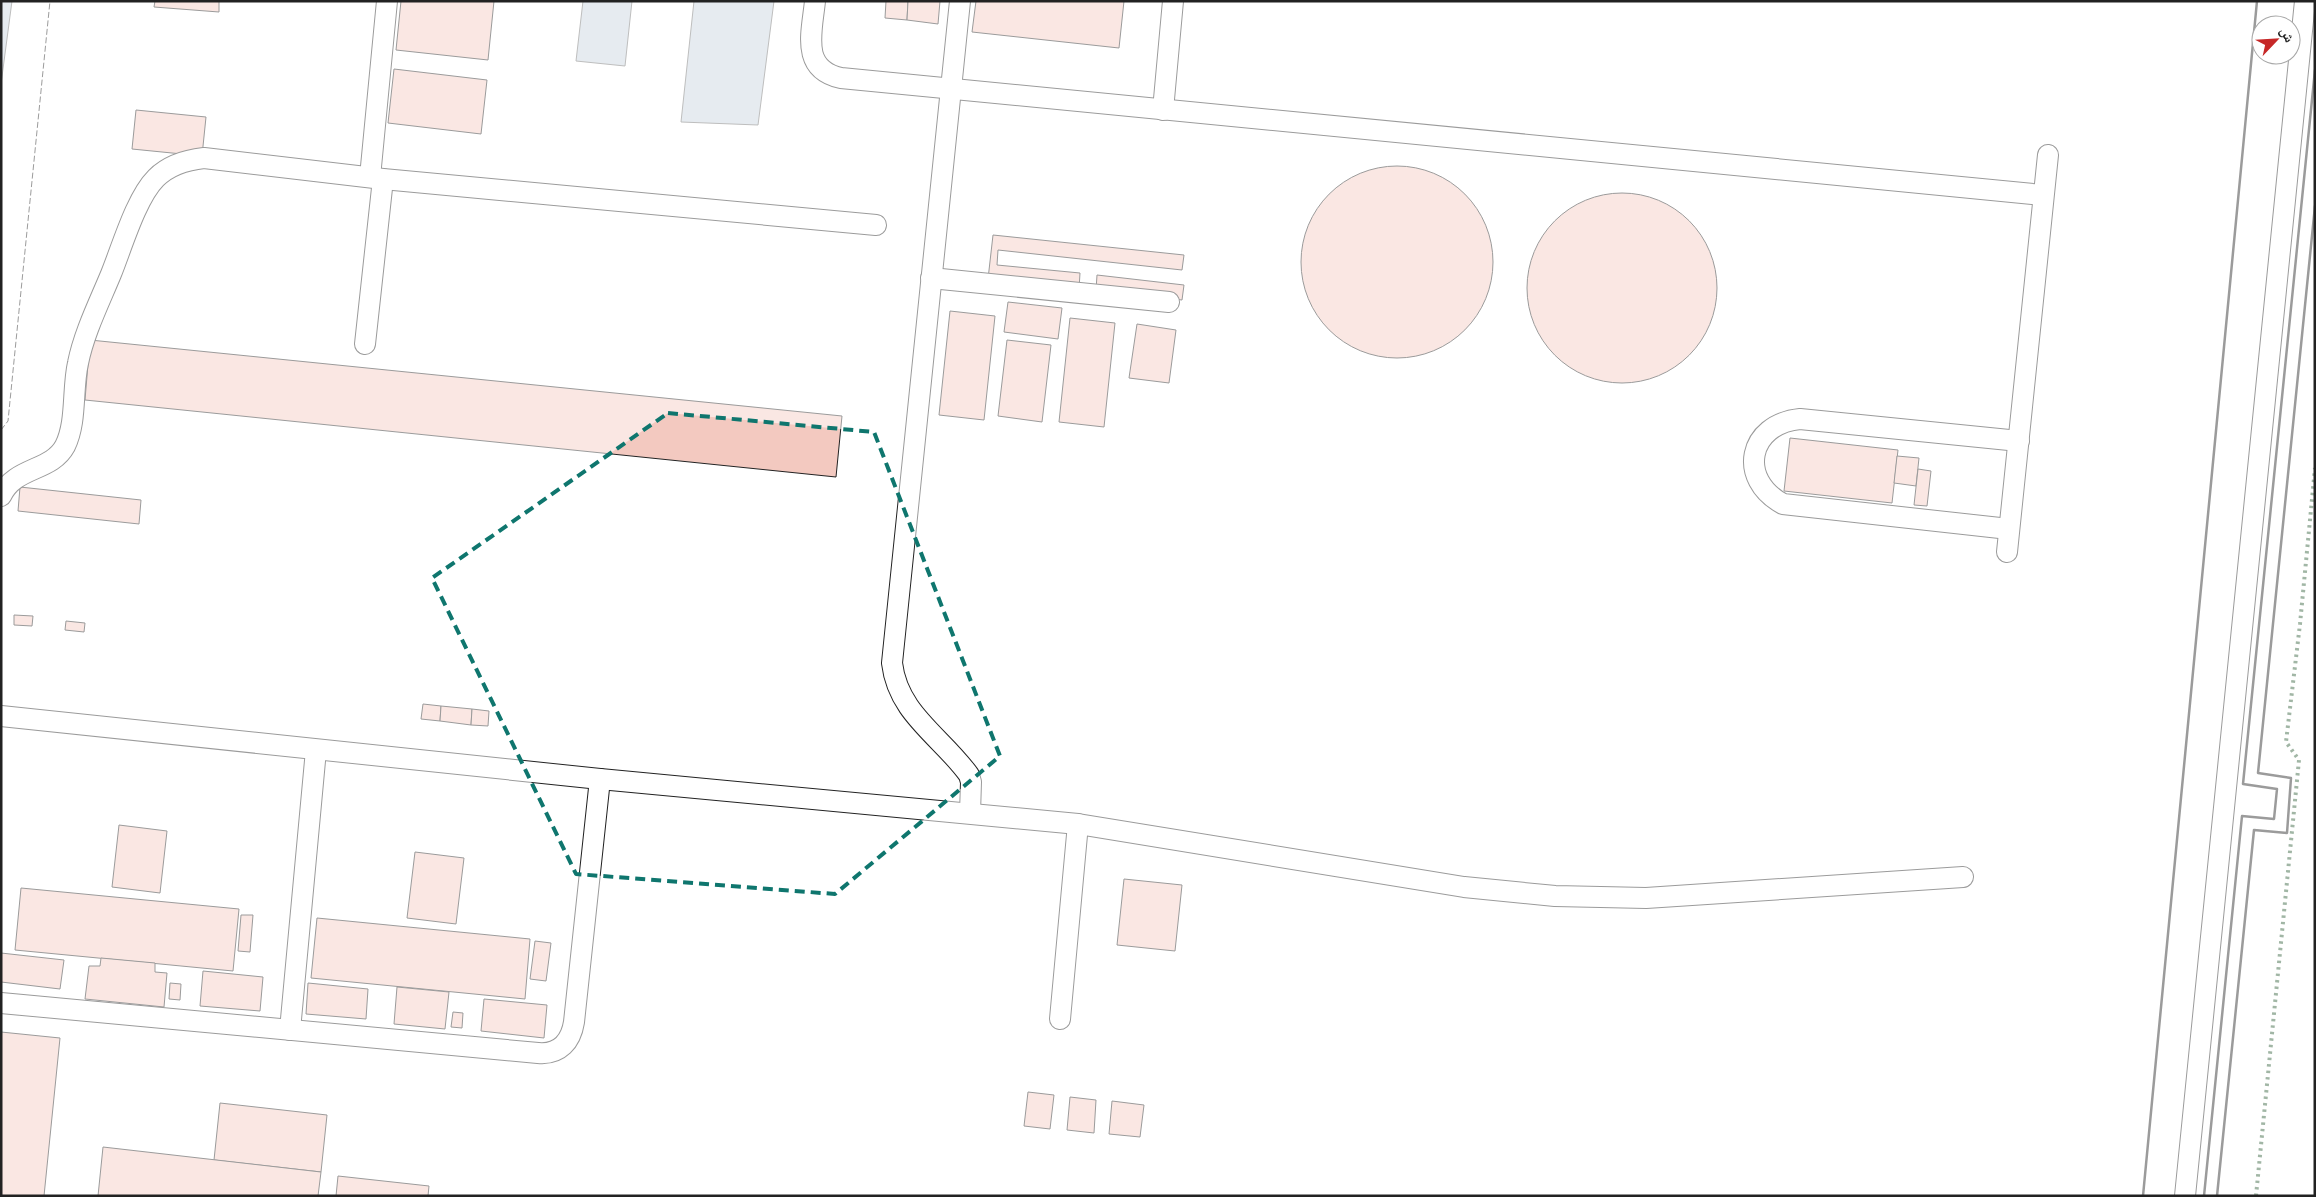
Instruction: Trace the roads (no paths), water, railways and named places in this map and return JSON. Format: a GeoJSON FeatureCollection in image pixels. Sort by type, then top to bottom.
{"type":"FeatureCollection","features":[{"type":"Feature","properties":{"kind":"lane"},"geometry":{"type":"LineString","coordinates":[[365,344],[387,1]]}},
{"type":"Feature","properties":{"kind":"lane"},"geometry":{"type":"LineString","coordinates":[[815,1],[811,50],[813,59],[824,72],[841,78],[2043,195]]}},
{"type":"Feature","properties":{"kind":"lane"},"geometry":{"type":"LineString","coordinates":[[960,1],[892,663],[902,699],[969,775],[971,782],[970,813]]}},
{"type":"Feature","properties":{"kind":"lane"},"geometry":{"type":"LineString","coordinates":[[1163,110],[1173,1]]}},
{"type":"Feature","properties":{"kind":"lane"},"geometry":{"type":"LineString","coordinates":[[2185,1196],[2304,1]]}},
{"type":"Feature","properties":{"kind":"lane"},"geometry":{"type":"LineString","coordinates":[[2007,552],[2048,154]]}},
{"type":"Feature","properties":{"kind":"lane"},"geometry":{"type":"LineString","coordinates":[[1,496],[14,478],[55,458],[66,444],[71,427],[75,379],[82,347],[141,200],[156,178],[178,163],[204,158],[376,178],[876,225]]}},
{"type":"Feature","properties":{"kind":"lane"},"geometry":{"type":"LineString","coordinates":[[931,278],[1168,302]]}},
{"type":"Feature","properties":{"kind":"lane"},"geometry":{"type":"LineString","coordinates":[[2009,528],[1783,504],[1770,497],[1761,487],[1755,474],[1753,460],[1756,447],[1768,430],[1786,421],[1800,420],[2018,441]]}},
{"type":"Feature","properties":{"kind":"lane"},"geometry":{"type":"LineString","coordinates":[[1,716],[600,779],[1078,824],[1464,887],[1555,896],[1646,898],[1692,896],[1963,877]]}},
{"type":"Feature","properties":{"kind":"lane"},"geometry":{"type":"LineString","coordinates":[[290,1030],[316,750]]}},
{"type":"Feature","properties":{"kind":"lane"},"geometry":{"type":"LineString","coordinates":[[1,1003],[538,1053],[553,1052],[560,1048],[570,1037],[574,1022],[600,779]]}},
{"type":"Feature","properties":{"kind":"lane"},"geometry":{"type":"LineString","coordinates":[[1060,1019],[1078,824]]}}]}
